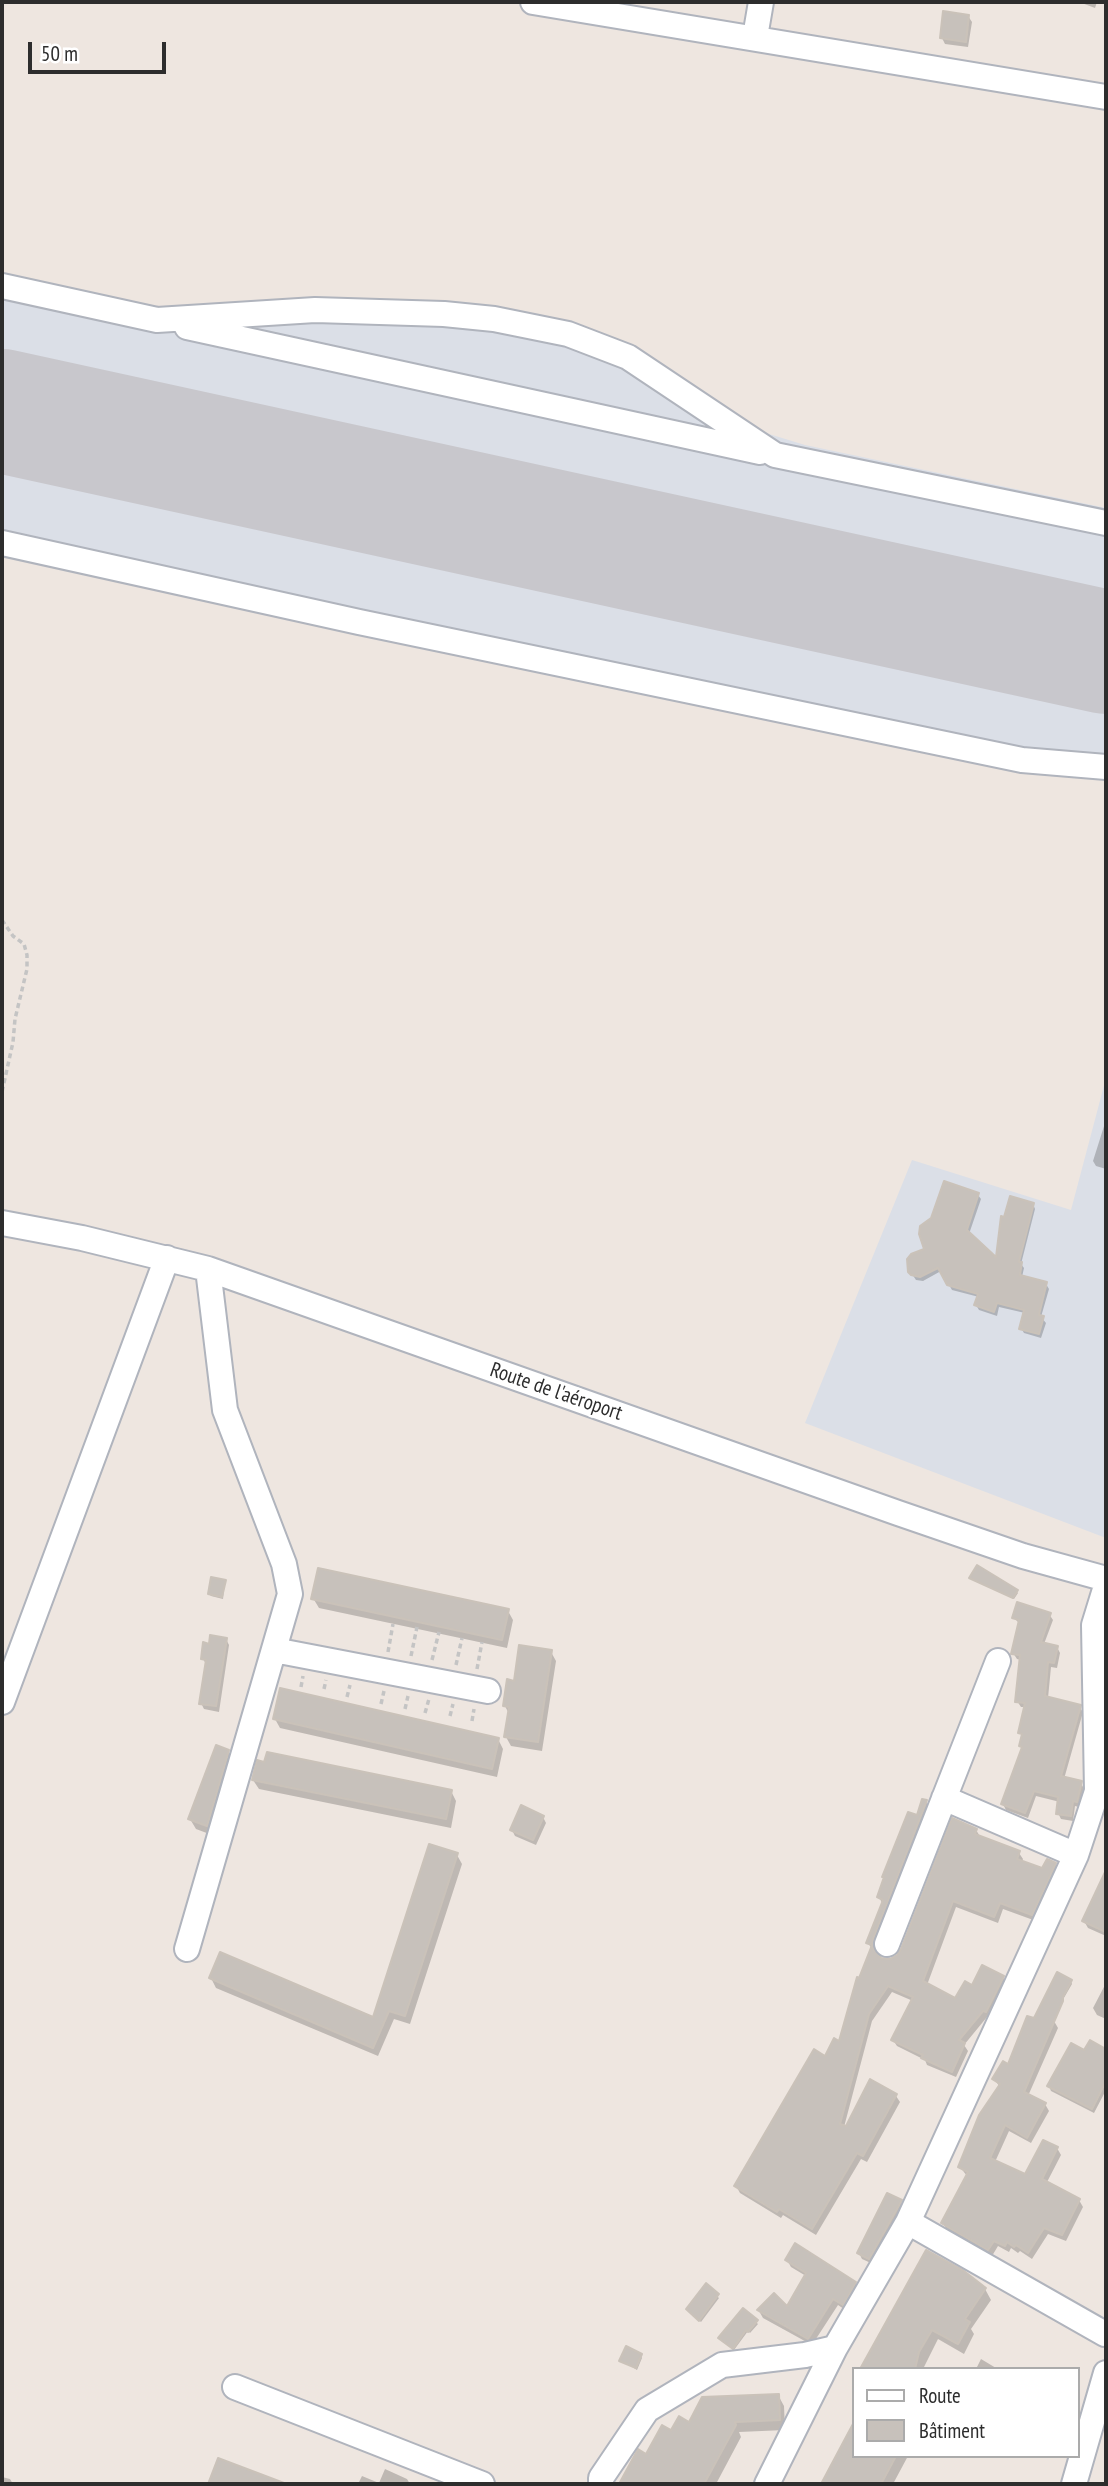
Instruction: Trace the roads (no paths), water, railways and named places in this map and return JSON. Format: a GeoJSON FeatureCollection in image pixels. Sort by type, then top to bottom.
{"type":"FeatureCollection","features":[{"type":"Feature","properties":{"kind":"street"},"geometry":{"type":"LineString","coordinates":[[533,2],[1105,92]]}},
{"type":"Feature","properties":{"kind":"street"},"geometry":{"type":"LineString","coordinates":[[755,37],[761,2]]}},
{"type":"Feature","properties":{"kind":"street"},"geometry":{"type":"LineString","coordinates":[[2,286],[775,455],[1106,523]]}},
{"type":"Feature","properties":{"kind":"street"},"geometry":{"type":"LineString","coordinates":[[157,320],[315,310],[444,314],[494,319],[568,334],[628,356],[775,455]]}},
{"type":"Feature","properties":{"kind":"street"},"geometry":{"type":"LineString","coordinates":[[2,543],[359,622],[1022,760],[1106,767]]}},
{"type":"Feature","properties":{"kind":"street","name":"Route de l'aéroport"},"geometry":{"type":"LineString","coordinates":[[2,1223],[82,1238],[208,1269],[910,1517],[1023,1556],[1106,1579]]}},
{"type":"Feature","properties":{"kind":"street"},"geometry":{"type":"LineString","coordinates":[[2,1702],[167,1258]]}},
{"type":"Feature","properties":{"kind":"street"},"geometry":{"type":"LineString","coordinates":[[187,1949],[290,1594],[284,1564],[225,1410],[208,1269]]}},
{"type":"Feature","properties":{"kind":"street"},"geometry":{"type":"LineString","coordinates":[[767,2484],[835,2348],[908,2222],[1076,1855],[1097,1791],[1100,1644],[1094,1625],[1106,1586]]}},
{"type":"Feature","properties":{"kind":"street"},"geometry":{"type":"LineString","coordinates":[[274,1650],[471,1687]]}},
{"type":"Feature","properties":{"kind":"street"},"geometry":{"type":"LineString","coordinates":[[887,1944],[998,1661]]}},
{"type":"Feature","properties":{"kind":"street"},"geometry":{"type":"LineString","coordinates":[[944,1798],[1076,1855]]}},
{"type":"Feature","properties":{"kind":"street"},"geometry":{"type":"LineString","coordinates":[[908,2222],[1106,2336]]}},
{"type":"Feature","properties":{"kind":"street"},"geometry":{"type":"LineString","coordinates":[[601,2484],[601,2479],[647,2410],[722,2365],[805,2355],[835,2348]]}},
{"type":"Feature","properties":{"kind":"street"},"geometry":{"type":"LineString","coordinates":[[1074,2484],[1106,2373]]}},
{"type":"Feature","properties":{"kind":"street"},"geometry":{"type":"LineString","coordinates":[[235,2387],[482,2484]]}}]}
